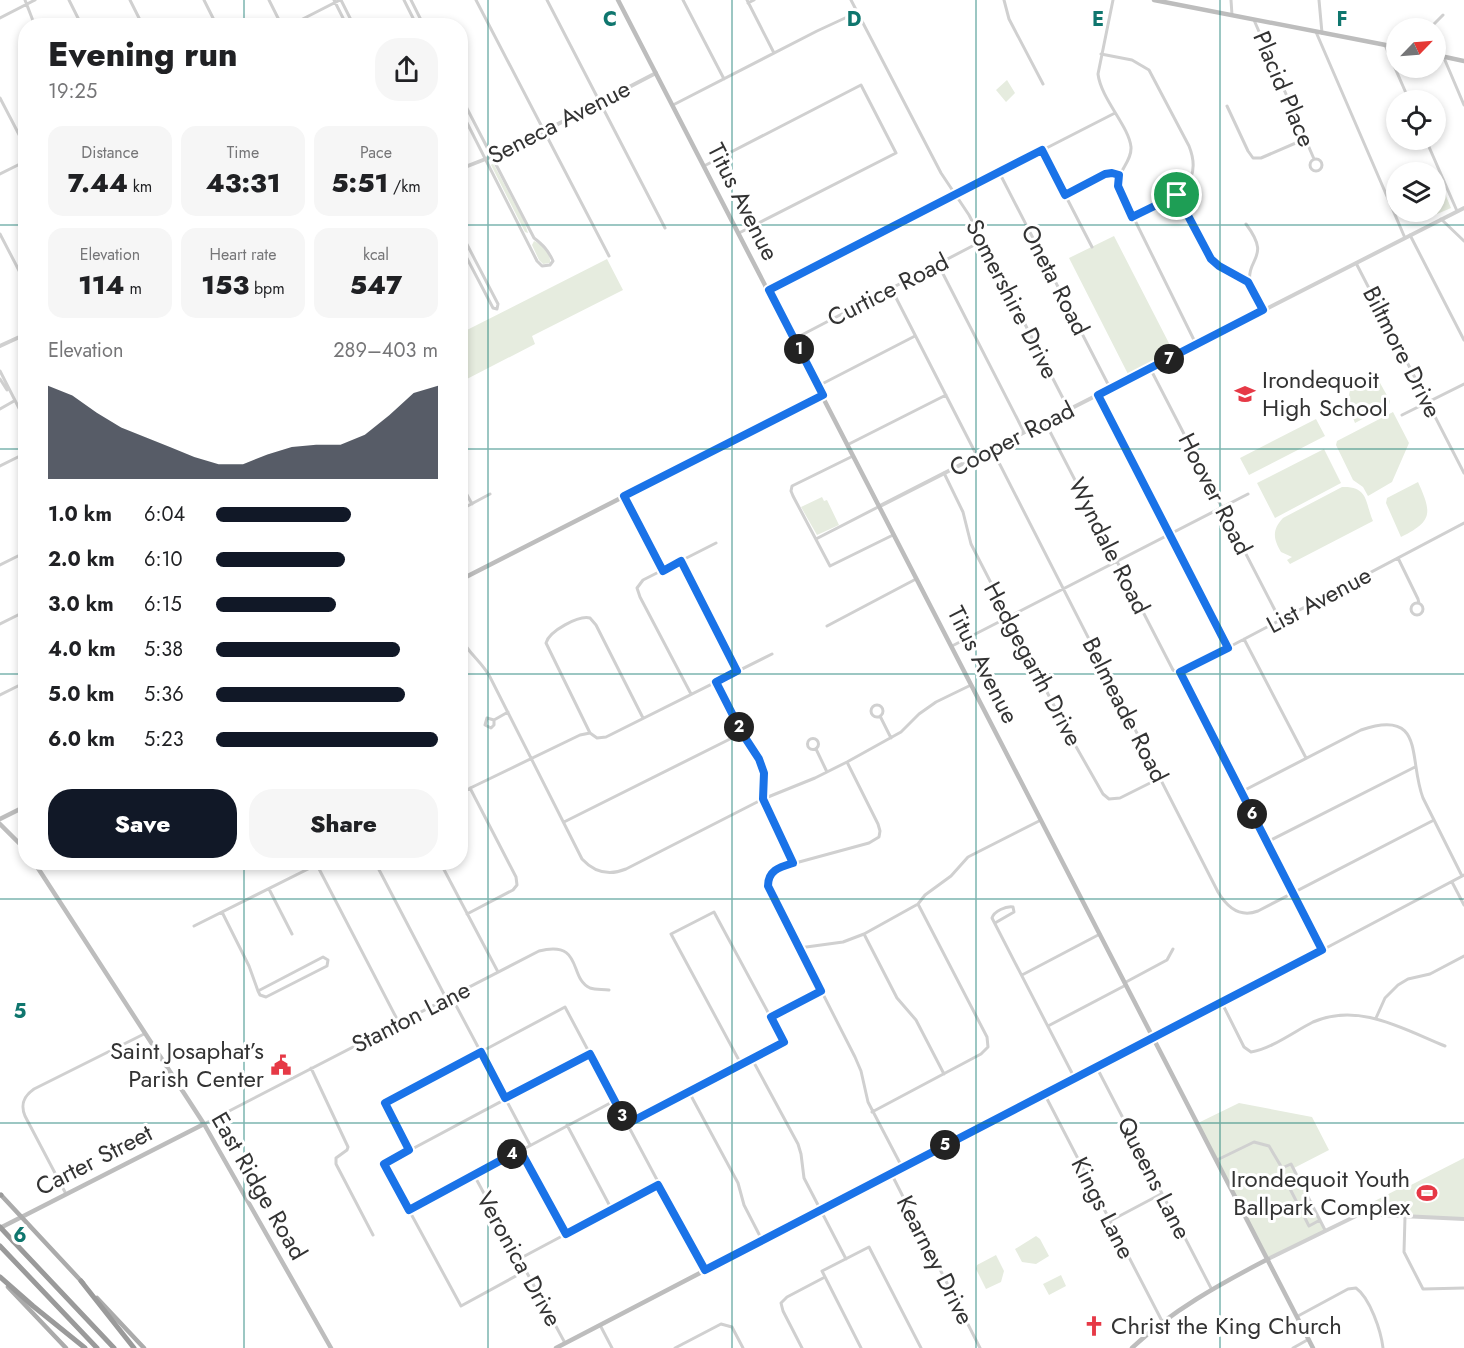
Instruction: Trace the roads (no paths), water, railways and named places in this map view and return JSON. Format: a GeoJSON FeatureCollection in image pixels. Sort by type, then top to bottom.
{"type":"FeatureCollection","features":[{"type":"Feature","properties":{"kind":"highway"},"geometry":{"type":"LineString","coordinates":[[0,1228],[114,1348]]}},
{"type":"Feature","properties":{"kind":"highway"},"geometry":{"type":"LineString","coordinates":[[0,1246],[97,1348]]}},
{"type":"Feature","properties":{"kind":"highway"},"geometry":{"type":"LineString","coordinates":[[0,1278],[85,1348]]}},
{"type":"Feature","properties":{"kind":"highway"},"geometry":{"type":"LineString","coordinates":[[81,1281],[134,1348]]}},
{"type":"Feature","properties":{"kind":"main road","name":"Titus Avenue"},"geometry":{"type":"LineString","coordinates":[[618,0],[849,444],[1313,1348]]}},
{"type":"Feature","properties":{"kind":"main road"},"geometry":{"type":"LineString","coordinates":[[1154,0],[1180,2],[1254,20],[1385,45]]}},
{"type":"Feature","properties":{"kind":"main road"},"geometry":{"type":"LineString","coordinates":[[1446,57],[1464,61]]}},
{"type":"Feature","properties":{"kind":"main road"},"geometry":{"type":"LineString","coordinates":[[468,576],[823,395]]}},
{"type":"Feature","properties":{"kind":"main road"},"geometry":{"type":"LineString","coordinates":[[0,819],[18,810]]}},
{"type":"Feature","properties":{"kind":"main road"},"geometry":{"type":"LineString","coordinates":[[0,824],[18,842]]}},
{"type":"Feature","properties":{"kind":"main road","name":"East Ridge Road"},"geometry":{"type":"LineString","coordinates":[[39,870],[204,1124],[331,1348]]}},
{"type":"Feature","properties":{"kind":"main road"},"geometry":{"type":"LineString","coordinates":[[556,1348],[1153,1037]]}},
{"type":"Feature","properties":{"kind":"main road","name":"Carter Street"},"geometry":{"type":"LineString","coordinates":[[0,1228],[204,1124]]}},
{"type":"Feature","properties":{"kind":"main road"},"geometry":{"type":"LineString","coordinates":[[0,1195],[144,1348]]}},
{"type":"Feature","properties":{"kind":"main road"},"geometry":{"type":"LineString","coordinates":[[1132,1348],[1163,1323],[1212,1290],[1268,1259]]}},
{"type":"Feature","properties":{"kind":"main road"},"geometry":{"type":"LineString","coordinates":[[0,1278],[66,1348]]}},
{"type":"Feature","properties":{"kind":"street"},"geometry":{"type":"LineString","coordinates":[[0,18],[25,2],[35,0]]}},
{"type":"Feature","properties":{"kind":"street"},"geometry":{"type":"LineString","coordinates":[[69,0],[78,18]]}},
{"type":"Feature","properties":{"kind":"street"},"geometry":{"type":"LineString","coordinates":[[130,0],[139,18]]}},
{"type":"Feature","properties":{"kind":"street"},"geometry":{"type":"LineString","coordinates":[[204,0],[213,18]]}},
{"type":"Feature","properties":{"kind":"street"},"geometry":{"type":"LineString","coordinates":[[269,0],[278,18]]}},
{"type":"Feature","properties":{"kind":"street"},"geometry":{"type":"LineString","coordinates":[[304,18],[340,0],[350,18]]}},
{"type":"Feature","properties":{"kind":"street"},"geometry":{"type":"LineString","coordinates":[[404,0],[413,18]]}},
{"type":"Feature","properties":{"kind":"street"},"geometry":{"type":"LineString","coordinates":[[411,0],[420,18]]}},
{"type":"Feature","properties":{"kind":"street"},"geometry":{"type":"LineString","coordinates":[[476,0],[609,256]]}},
{"type":"Feature","properties":{"kind":"street"},"geometry":{"type":"LineString","coordinates":[[547,0],[665,228]]}},
{"type":"Feature","properties":{"kind":"street"},"geometry":{"type":"LineString","coordinates":[[683,0],[724,79]]}},
{"type":"Feature","properties":{"kind":"street"},"geometry":{"type":"LineString","coordinates":[[754,0],[748,1],[774,53]]}},
{"type":"Feature","properties":{"kind":"street","name":"Somershire Drive"},"geometry":{"type":"LineString","coordinates":[[851,0],[941,173],[982,241],[1069,410]]}},
{"type":"Feature","properties":{"kind":"street"},"geometry":{"type":"LineString","coordinates":[[1004,0],[1009,19],[1043,84]]}},
{"type":"Feature","properties":{"kind":"street"},"geometry":{"type":"LineString","coordinates":[[1113,0],[1098,68],[1098,80],[1130,146],[1128,160],[1119,175],[1118,186],[1196,344]]}},
{"type":"Feature","properties":{"kind":"street"},"geometry":{"type":"LineString","coordinates":[[1231,0],[1232,15]]}},
{"type":"Feature","properties":{"kind":"street"},"geometry":{"type":"LineString","coordinates":[[1318,0],[1319,33],[1408,236],[1464,340]]}},
{"type":"Feature","properties":{"kind":"street"},"geometry":{"type":"LineString","coordinates":[[335,1],[343,18]]}},
{"type":"Feature","properties":{"kind":"street"},"geometry":{"type":"LineString","coordinates":[[25,2],[32,18]]}},
{"type":"Feature","properties":{"kind":"street"},"geometry":{"type":"LineString","coordinates":[[673,105],[858,12]]}},
{"type":"Feature","properties":{"kind":"street"},"geometry":{"type":"LineString","coordinates":[[1440,18],[1443,15]]}},
{"type":"Feature","properties":{"kind":"street","name":"Placid Place"},"geometry":{"type":"LineString","coordinates":[[1254,20],[1314,159]]}},
{"type":"Feature","properties":{"kind":"street"},"geometry":{"type":"LineString","coordinates":[[1385,45],[1405,90]]}},
{"type":"Feature","properties":{"kind":"street"},"geometry":{"type":"LineString","coordinates":[[1101,54],[1139,62],[1149,69],[1194,159],[1192,178],[1187,186],[1177,195],[1132,217]]}},
{"type":"Feature","properties":{"kind":"street"},"geometry":{"type":"LineString","coordinates":[[1446,63],[1464,105]]}},
{"type":"Feature","properties":{"kind":"street","name":"Seneca Avenue"},"geometry":{"type":"LineString","coordinates":[[468,165],[492,157],[656,73]]}},
{"type":"Feature","properties":{"kind":"street"},"geometry":{"type":"LineString","coordinates":[[704,166],[861,86],[896,153],[739,233]]}},
{"type":"Feature","properties":{"kind":"street"},"geometry":{"type":"LineString","coordinates":[[0,98],[18,133]]}},
{"type":"Feature","properties":{"kind":"street"},"geometry":{"type":"LineString","coordinates":[[1227,106],[1253,158],[1261,158],[1305,139]]}},
{"type":"Feature","properties":{"kind":"street"},"geometry":{"type":"LineString","coordinates":[[468,110],[533,236],[546,247],[553,261],[550,266],[542,266],[537,261],[468,124]]}},
{"type":"Feature","properties":{"kind":"street"},"geometry":{"type":"LineString","coordinates":[[769,290],[1114,113]]}},
{"type":"Feature","properties":{"kind":"street"},"geometry":{"type":"LineString","coordinates":[[1042,150],[1092,247]]}},
{"type":"Feature","properties":{"kind":"street"},"geometry":{"type":"LineString","coordinates":[[1430,150],[1457,211]]}},
{"type":"Feature","properties":{"kind":"street","name":"Placid Place"},"geometry":{"type":"LineString","coordinates":[[1314,159],[1322,162],[1320,170],[1316,171],[1311,168],[1311,162],[1314,159]]}},
{"type":"Feature","properties":{"kind":"street"},"geometry":{"type":"LineString","coordinates":[[0,174],[18,165]]}},
{"type":"Feature","properties":{"kind":"street","name":"Oneta Road"},"geometry":{"type":"LineString","coordinates":[[999,172],[1110,388]]}},
{"type":"Feature","properties":{"kind":"street"},"geometry":{"type":"LineString","coordinates":[[1065,195],[1105,174],[1119,175]]}},
{"type":"Feature","properties":{"kind":"street"},"geometry":{"type":"LineString","coordinates":[[1177,195],[1211,259],[1219,266],[1243,278],[1251,286],[1263,310]]}},
{"type":"Feature","properties":{"kind":"street","name":"Cooper Road"},"geometry":{"type":"LineString","coordinates":[[1446,216],[1464,208]]}},
{"type":"Feature","properties":{"kind":"street","name":"Cooper Road"},"geometry":{"type":"LineString","coordinates":[[880,506],[1435,222]]}},
{"type":"Feature","properties":{"kind":"street"},"geometry":{"type":"LineString","coordinates":[[1444,222],[1464,241]]}},
{"type":"Feature","properties":{"kind":"street"},"geometry":{"type":"LineString","coordinates":[[1246,224],[1256,238],[1258,248],[1250,274],[1251,286]]}},
{"type":"Feature","properties":{"kind":"street"},"geometry":{"type":"LineString","coordinates":[[0,234],[18,269]]}},
{"type":"Feature","properties":{"kind":"street"},"geometry":{"type":"LineString","coordinates":[[527,239],[533,236]]}},
{"type":"Feature","properties":{"kind":"street","name":"Curtice Road"},"geometry":{"type":"LineString","coordinates":[[794,339],[982,241]]}},
{"type":"Feature","properties":{"kind":"street"},"geometry":{"type":"LineString","coordinates":[[468,246],[498,304],[496,309],[493,308],[468,260]]}},
{"type":"Feature","properties":{"kind":"street","name":"Biltmore Drive"},"geometry":{"type":"LineString","coordinates":[[1356,263],[1464,473]]}},
{"type":"Feature","properties":{"kind":"street"},"geometry":{"type":"LineString","coordinates":[[938,264],[1024,432]]}},
{"type":"Feature","properties":{"kind":"street"},"geometry":{"type":"LineString","coordinates":[[891,288],[977,456]]}},
{"type":"Feature","properties":{"kind":"street"},"geometry":{"type":"LineString","coordinates":[[818,386],[916,336]]}},
{"type":"Feature","properties":{"kind":"street"},"geometry":{"type":"LineString","coordinates":[[0,346],[18,337]]}},
{"type":"Feature","properties":{"kind":"street","name":"Hoover Road"},"geometry":{"type":"LineString","coordinates":[[1150,368],[1281,620]]}},
{"type":"Feature","properties":{"kind":"street"},"geometry":{"type":"LineString","coordinates":[[0,371],[18,407]]}},
{"type":"Feature","properties":{"kind":"street"},"geometry":{"type":"LineString","coordinates":[[0,379],[15,401]]}},
{"type":"Feature","properties":{"kind":"street"},"geometry":{"type":"LineString","coordinates":[[1402,416],[1464,384]]}},
{"type":"Feature","properties":{"kind":"street"},"geometry":{"type":"LineString","coordinates":[[849,444],[946,395]]}},
{"type":"Feature","properties":{"kind":"street"},"geometry":{"type":"LineString","coordinates":[[1098,395],[1228,648]]}},
{"type":"Feature","properties":{"kind":"street"},"geometry":{"type":"LineString","coordinates":[[0,409],[15,401]]}},
{"type":"Feature","properties":{"kind":"street","name":"Wyndale Road"},"geometry":{"type":"LineString","coordinates":[[1045,422],[1173,670],[1180,672]]}},
{"type":"Feature","properties":{"kind":"street","name":"Belmeade Road"},"geometry":{"type":"LineString","coordinates":[[992,449],[1218,891],[1228,906],[1236,912],[1250,914],[1434,820]]}},
{"type":"Feature","properties":{"kind":"street"},"geometry":{"type":"LineString","coordinates":[[854,456],[798,483],[791,489],[816,539],[831,566],[895,534]]}},
{"type":"Feature","properties":{"kind":"street"},"geometry":{"type":"LineString","coordinates":[[0,466],[18,457]]}},
{"type":"Feature","properties":{"kind":"street","name":"Hedgegarth Drive"},"geometry":{"type":"LineString","coordinates":[[944,473],[963,512],[971,544],[1066,729],[1103,794],[1109,799],[1120,798],[1160,778]]}},
{"type":"Feature","properties":{"kind":"street"},"geometry":{"type":"LineString","coordinates":[[468,506],[490,494]]}},
{"type":"Feature","properties":{"kind":"street"},"geometry":{"type":"LineString","coordinates":[[952,646],[1248,494]]}},
{"type":"Feature","properties":{"kind":"street"},"geometry":{"type":"LineString","coordinates":[[624,496],[663,571]]}},
{"type":"Feature","properties":{"kind":"street"},"geometry":{"type":"LineString","coordinates":[[468,497],[472,504]]}},
{"type":"Feature","properties":{"kind":"street"},"geometry":{"type":"LineString","coordinates":[[816,539],[880,506]]}},
{"type":"Feature","properties":{"kind":"street","name":"List Avenue"},"geometry":{"type":"LineString","coordinates":[[1180,672],[1464,523]]}},
{"type":"Feature","properties":{"kind":"street"},"geometry":{"type":"LineString","coordinates":[[691,694],[637,588],[640,582],[716,543]]}},
{"type":"Feature","properties":{"kind":"street"},"geometry":{"type":"LineString","coordinates":[[0,565],[18,556]]}},
{"type":"Feature","properties":{"kind":"street"},"geometry":{"type":"LineString","coordinates":[[1398,558],[1424,611],[1421,615],[1415,616],[1411,609],[1413,605],[1419,603]]}},
{"type":"Feature","properties":{"kind":"street"},"geometry":{"type":"LineString","coordinates":[[681,561],[737,671]]}},
{"type":"Feature","properties":{"kind":"street"},"geometry":{"type":"LineString","coordinates":[[827,626],[918,578]]}},
{"type":"Feature","properties":{"kind":"street"},"geometry":{"type":"LineString","coordinates":[[0,624],[18,615]]}},
{"type":"Feature","properties":{"kind":"street"},"geometry":{"type":"LineString","coordinates":[[643,718],[596,625],[590,618],[585,617],[548,636],[546,643],[590,732],[597,738],[603,738],[772,654]]}},
{"type":"Feature","properties":{"kind":"street"},"geometry":{"type":"LineString","coordinates":[[1244,639],[1306,758]]}},
{"type":"Feature","properties":{"kind":"street"},"geometry":{"type":"LineString","coordinates":[[468,650],[485,668],[579,854],[586,863],[599,871],[612,873],[626,869],[763,799],[847,762],[901,732],[936,702],[972,684]]}},
{"type":"Feature","properties":{"kind":"street"},"geometry":{"type":"LineString","coordinates":[[1180,672],[1322,950]]}},
{"type":"Feature","properties":{"kind":"street"},"geometry":{"type":"LineString","coordinates":[[716,682],[762,766],[763,799],[793,863]]}},
{"type":"Feature","properties":{"kind":"street"},"geometry":{"type":"LineString","coordinates":[[0,695],[18,686]]}},
{"type":"Feature","properties":{"kind":"street"},"geometry":{"type":"LineString","coordinates":[[874,705],[882,707],[883,711],[880,716],[876,717],[872,714],[874,705]]}},
{"type":"Feature","properties":{"kind":"street"},"geometry":{"type":"LineString","coordinates":[[494,720],[508,712]]}},
{"type":"Feature","properties":{"kind":"street"},"geometry":{"type":"LineString","coordinates":[[880,716],[891,738]]}},
{"type":"Feature","properties":{"kind":"street"},"geometry":{"type":"LineString","coordinates":[[1153,1037],[1463,876],[1421,793],[1414,748],[1410,737],[1402,729],[1391,724],[1361,730],[1241,792]]}},
{"type":"Feature","properties":{"kind":"street"},"geometry":{"type":"LineString","coordinates":[[467,914],[513,890],[518,885],[470,789],[531,758],[590,732]]}},
{"type":"Feature","properties":{"kind":"street"},"geometry":{"type":"LineString","coordinates":[[564,822],[742,733]]}},
{"type":"Feature","properties":{"kind":"street"},"geometry":{"type":"LineString","coordinates":[[816,749],[827,772]]}},
{"type":"Feature","properties":{"kind":"street"},"geometry":{"type":"LineString","coordinates":[[847,762],[878,824],[879,837],[869,843],[774,870],[768,878],[768,886],[860,1068],[866,1098],[872,1112],[903,1167]]}},
{"type":"Feature","properties":{"kind":"street"},"geometry":{"type":"LineString","coordinates":[[1267,842],[1415,766]]}},
{"type":"Feature","properties":{"kind":"street"},"geometry":{"type":"LineString","coordinates":[[799,948],[843,942],[864,934],[918,904],[925,895],[951,876],[968,857],[1042,819]]}},
{"type":"Feature","properties":{"kind":"street"},"geometry":{"type":"LineString","coordinates":[[194,926],[307,870]]}},
{"type":"Feature","properties":{"kind":"street"},"geometry":{"type":"LineString","coordinates":[[320,870],[399,1023]]}},
{"type":"Feature","properties":{"kind":"street"},"geometry":{"type":"LineString","coordinates":[[379,870],[446,998]]}},
{"type":"Feature","properties":{"kind":"street"},"geometry":{"type":"LineString","coordinates":[[444,870],[498,972]]}},
{"type":"Feature","properties":{"kind":"street"},"geometry":{"type":"LineString","coordinates":[[1452,882],[1464,905]]}},
{"type":"Feature","properties":{"kind":"street"},"geometry":{"type":"LineString","coordinates":[[269,889],[292,934]]}},
{"type":"Feature","properties":{"kind":"street"},"geometry":{"type":"LineString","coordinates":[[872,1112],[985,1052],[989,1044],[918,904]]}},
{"type":"Feature","properties":{"kind":"street"},"geometry":{"type":"LineString","coordinates":[[995,923],[1012,914],[1014,912],[1012,907],[1009,906],[993,915],[995,923],[1074,1077]]}},
{"type":"Feature","properties":{"kind":"street"},"geometry":{"type":"LineString","coordinates":[[222,912],[249,966],[258,991],[260,995],[266,997],[327,966],[328,960],[323,957],[258,991]]}},
{"type":"Feature","properties":{"kind":"street"},"geometry":{"type":"LineString","coordinates":[[627,1124],[784,1042],[714,912],[671,934],[741,1064]]}},
{"type":"Feature","properties":{"kind":"street"},"geometry":{"type":"LineString","coordinates":[[864,934],[898,1002],[916,1020],[944,1074]]}},
{"type":"Feature","properties":{"kind":"street"},"geometry":{"type":"LineString","coordinates":[[1022,975],[1101,934]]}},
{"type":"Feature","properties":{"kind":"street","name":"Stanton Lane"},"geometry":{"type":"LineString","coordinates":[[204,1124],[539,951],[556,949],[570,957],[586,985],[595,989],[609,990]]}},
{"type":"Feature","properties":{"kind":"street"},"geometry":{"type":"LineString","coordinates":[[1048,1026],[1167,960],[1173,949]]}},
{"type":"Feature","properties":{"kind":"street"},"geometry":{"type":"LineString","coordinates":[[1376,1018],[1385,998],[1398,986],[1408,980],[1430,974],[1464,956]]}},
{"type":"Feature","properties":{"kind":"street"},"geometry":{"type":"LineString","coordinates":[[771,1017],[821,991]]}},
{"type":"Feature","properties":{"kind":"street"},"geometry":{"type":"LineString","coordinates":[[451,996],[530,1145]]}},
{"type":"Feature","properties":{"kind":"street"},"geometry":{"type":"LineString","coordinates":[[1222,1003],[1244,1047],[1251,1052],[1326,1017],[1354,1014],[1376,1018],[1445,1046]]}},
{"type":"Feature","properties":{"kind":"street"},"geometry":{"type":"LineString","coordinates":[[409,1150],[385,1103],[565,1007],[705,1270]]}},
{"type":"Feature","properties":{"kind":"street"},"geometry":{"type":"LineString","coordinates":[[66,1194],[24,1116],[22,1105],[25,1098],[34,1089],[144,1034]]}},
{"type":"Feature","properties":{"kind":"street"},"geometry":{"type":"LineString","coordinates":[[525,1271],[461,1306],[384,1164],[590,1054]]}},
{"type":"Feature","properties":{"kind":"street"},"geometry":{"type":"LineString","coordinates":[[752,1059],[798,1144],[803,1174],[846,1259]]}},
{"type":"Feature","properties":{"kind":"street","name":"Queens Lane"},"geometry":{"type":"LineString","coordinates":[[1096,1066],[1212,1290]]}},
{"type":"Feature","properties":{"kind":"street"},"geometry":{"type":"LineString","coordinates":[[311,1068],[348,1147],[336,1158],[336,1164],[373,1235]]}},
{"type":"Feature","properties":{"kind":"street"},"geometry":{"type":"LineString","coordinates":[[689,1092],[738,1183],[744,1205],[762,1240]]}},
{"type":"Feature","properties":{"kind":"street","name":"Kings Lane"},"geometry":{"type":"LineString","coordinates":[[1044,1093],[1163,1323]]}},
{"type":"Feature","properties":{"kind":"street"},"geometry":{"type":"LineString","coordinates":[[409,1210],[615,1101]]}},
{"type":"Feature","properties":{"kind":"street"},"geometry":{"type":"LineString","coordinates":[[567,1125],[612,1210]]}},
{"type":"Feature","properties":{"kind":"street"},"geometry":{"type":"LineString","coordinates":[[1217,1160],[1254,1142],[1265,1144],[1272,1149],[1309,1226],[1320,1220]]}},
{"type":"Feature","properties":{"kind":"street"},"geometry":{"type":"LineString","coordinates":[[520,1150],[566,1234]]}},
{"type":"Feature","properties":{"kind":"street"},"geometry":{"type":"LineString","coordinates":[[1282,1168],[1291,1164],[1325,1230]]}},
{"type":"Feature","properties":{"kind":"street","name":"Kearney Drive"},"geometry":{"type":"LineString","coordinates":[[891,1173],[980,1348]]}},
{"type":"Feature","properties":{"kind":"street","name":"Veronica Drive"},"geometry":{"type":"LineString","coordinates":[[474,1175],[565,1343]]}},
{"type":"Feature","properties":{"kind":"street"},"geometry":{"type":"LineString","coordinates":[[519,1260],[658,1185]]}},
{"type":"Feature","properties":{"kind":"street"},"geometry":{"type":"LineString","coordinates":[[1110,1221],[1161,1194]]}},
{"type":"Feature","properties":{"kind":"street"},"geometry":{"type":"LineString","coordinates":[[1268,1259],[1360,1214],[1464,1219]]}},
{"type":"Feature","properties":{"kind":"street"},"geometry":{"type":"LineString","coordinates":[[1405,1215],[1404,1252],[1423,1289],[1464,1288]]}},
{"type":"Feature","properties":{"kind":"street"},"geometry":{"type":"LineString","coordinates":[[861,1348],[822,1271],[869,1247],[921,1348]]}},
{"type":"Feature","properties":{"kind":"street"},"geometry":{"type":"LineString","coordinates":[[802,1348],[783,1311],[782,1303],[787,1297],[825,1276]]}},
{"type":"Feature","properties":{"kind":"street"},"geometry":{"type":"LineString","coordinates":[[1298,1316],[1348,1289],[1356,1288],[1361,1292],[1377,1323],[1382,1335],[1383,1348]]}},
{"type":"Feature","properties":{"kind":"street"},"geometry":{"type":"LineString","coordinates":[[675,1348],[721,1324],[732,1328],[743,1348]]}},
{"type":"Feature","properties":{"kind":"street"},"geometry":{"type":"LineString","coordinates":[[600,1325],[612,1348]]}},
{"type":"Feature","properties":{"kind":"street"},"geometry":{"type":"LineString","coordinates":[[1293,1348],[1309,1340]]}},
{"type":"Feature","properties":{"kind":"place","name":"Irondequoit High School"},"geometry":{"type":"Point","coordinates":[1245,394]}},
{"type":"Feature","properties":{"kind":"place","name":"Saint Josaphat’s Parish Center"},"geometry":{"type":"Point","coordinates":[281,1065]}},
{"type":"Feature","properties":{"kind":"place","name":"Irondequoit Youth Ballpark Complex"},"geometry":{"type":"Point","coordinates":[1427,1193]}},
{"type":"Feature","properties":{"kind":"place","name":"Christ the King Church"},"geometry":{"type":"Point","coordinates":[1094,1326]}}]}
